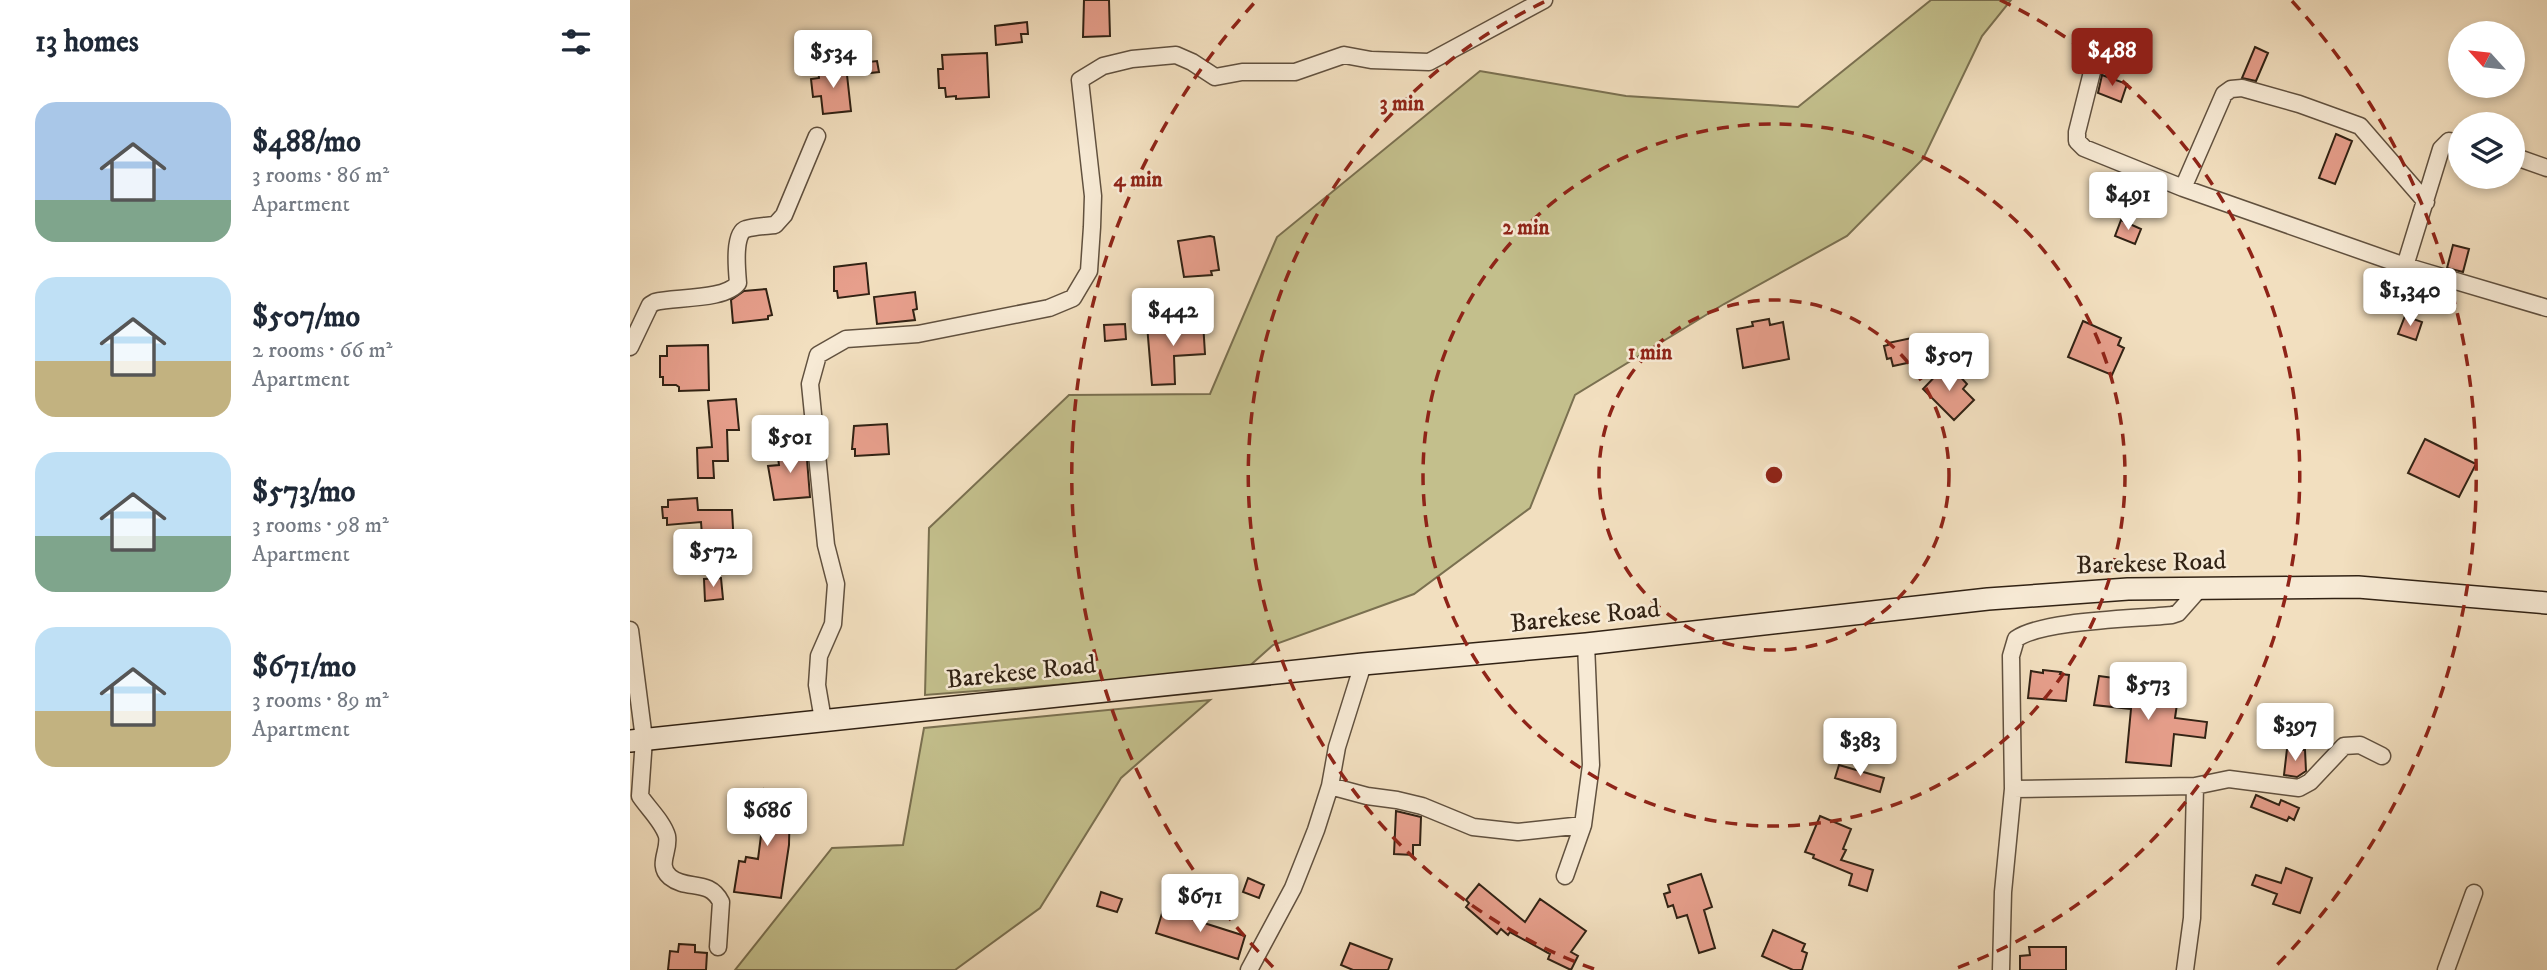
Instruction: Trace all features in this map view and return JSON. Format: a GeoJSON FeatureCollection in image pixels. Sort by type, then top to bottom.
{"type":"FeatureCollection","features":[{"type":"Feature","properties":{"kind":"main road","name":"Barekese Road"},"geometry":{"type":"LineString","coordinates":[[637,740],[1363,664],[1587,644],[1988,599],[2128,589],[2358,587],[2547,603]]}},
{"type":"Feature","properties":{"kind":"street"},"geometry":{"type":"LineString","coordinates":[[823,720],[817,685],[819,656],[833,624],[836,584],[827,545],[810,384],[818,355],[846,339],[918,334],[1049,308],[1073,298],[1089,271],[1093,227],[1093,196],[1080,80],[1103,66],[1132,59],[1177,55],[1215,77],[1242,72],[1295,72],[1344,55],[1371,60],[1429,62],[1544,0]]}},
{"type":"Feature","properties":{"kind":"street"},"geometry":{"type":"LineString","coordinates":[[2095,60],[2077,132],[2079,146],[2183,188],[2405,266],[2547,308]]}},
{"type":"Feature","properties":{"kind":"street"},"geometry":{"type":"LineString","coordinates":[[2183,188],[2224,94],[2231,89],[2242,88],[2299,104],[2360,126],[2426,202]]}},
{"type":"Feature","properties":{"kind":"street"},"geometry":{"type":"LineString","coordinates":[[630,347],[650,305],[735,288],[738,283],[740,233],[745,229],[775,225],[784,215],[817,136]]}},
{"type":"Feature","properties":{"kind":"street"},"geometry":{"type":"LineString","coordinates":[[2405,266],[2444,145],[2448,142]]}},
{"type":"Feature","properties":{"kind":"street"},"geometry":{"type":"LineString","coordinates":[[2525,160],[2547,168]]}},
{"type":"Feature","properties":{"kind":"street"},"geometry":{"type":"LineString","coordinates":[[2001,970],[2003,892],[2013,789],[2011,656],[2016,639],[2026,631],[2055,626],[2172,615],[2178,613],[2201,587]]}},
{"type":"Feature","properties":{"kind":"street"},"geometry":{"type":"LineString","coordinates":[[630,630],[640,796],[663,827],[667,839],[664,869],[670,877],[680,882],[710,888],[717,894],[721,902],[718,947]]}},
{"type":"Feature","properties":{"kind":"street"},"geometry":{"type":"LineString","coordinates":[[1565,876],[1583,825],[1591,765],[1587,644]]}},
{"type":"Feature","properties":{"kind":"street"},"geometry":{"type":"LineString","coordinates":[[1249,970],[1293,888],[1316,830],[1330,786],[1337,747],[1363,664]]}},
{"type":"Feature","properties":{"kind":"street"},"geometry":{"type":"LineString","coordinates":[[2013,789],[2195,786],[2229,779],[2299,788],[2310,782],[2344,746],[2360,745],[2382,756]]}},
{"type":"Feature","properties":{"kind":"street"},"geometry":{"type":"LineString","coordinates":[[1330,786],[1422,806],[1473,827],[1518,832],[1583,825]]}},
{"type":"Feature","properties":{"kind":"street"},"geometry":{"type":"LineString","coordinates":[[2185,970],[2192,918],[2195,786]]}},
{"type":"Feature","properties":{"kind":"street"},"geometry":{"type":"LineString","coordinates":[[2446,970],[2474,893]]}},
{"type":"Feature","properties":{"kind":"shaded area"},"geometry":{"type":"Polygon","coordinates":[[[1931,0],[2011,0],[1982,36],[1923,159],[1847,236],[1724,304],[1575,395],[1530,508],[1414,594],[1273,645],[1245,670],[925,695],[929,528],[1069,395],[1210,394],[1277,237],[1480,71],[1626,96],[1798,107],[1931,0]]]}},
{"type":"Feature","properties":{"kind":"shaded area"},"geometry":{"type":"Polygon","coordinates":[[[1210,700],[1121,778],[1040,908],[955,970],[735,970],[832,848],[903,845],[924,728],[1210,700]]]}},
{"type":"Feature","properties":{"kind":"building"},"geometry":{"type":"Polygon","coordinates":[[[1084,0],[1109,0],[1110,36],[1083,37],[1084,0]]]}},
{"type":"Feature","properties":{"kind":"building"},"geometry":{"type":"Polygon","coordinates":[[[1027,22],[1028,34],[1021,34],[1022,42],[996,45],[995,26],[1027,22]]]}},
{"type":"Feature","properties":{"kind":"building"},"geometry":{"type":"Polygon","coordinates":[[[2255,47],[2268,53],[2256,81],[2242,78],[2255,47]]]}},
{"type":"Feature","properties":{"kind":"building"},"geometry":{"type":"Polygon","coordinates":[[[987,53],[989,97],[946,97],[945,88],[939,88],[938,69],[943,69],[942,55],[987,53]]]}},
{"type":"Feature","properties":{"kind":"building"},"geometry":{"type":"Polygon","coordinates":[[[877,61],[879,72],[852,75],[851,64],[877,61]]]}},
{"type":"Feature","properties":{"kind":"building"},"geometry":{"type":"Polygon","coordinates":[[[846,66],[851,111],[823,114],[821,96],[813,97],[811,79],[819,78],[818,69],[846,66]]]}},
{"type":"Feature","properties":{"kind":"building"},"geometry":{"type":"Polygon","coordinates":[[[2102,75],[2127,84],[2121,102],[2098,93],[2102,75]]]}},
{"type":"Feature","properties":{"kind":"building"},"geometry":{"type":"Polygon","coordinates":[[[2336,134],[2352,141],[2335,184],[2319,178],[2336,134]]]}},
{"type":"Feature","properties":{"kind":"building"},"geometry":{"type":"Polygon","coordinates":[[[2121,220],[2141,229],[2135,244],[2115,236],[2121,220]]]}},
{"type":"Feature","properties":{"kind":"building"},"geometry":{"type":"Polygon","coordinates":[[[1214,237],[1219,270],[1211,271],[1212,275],[1184,277],[1178,241],[1214,237]]]}},
{"type":"Feature","properties":{"kind":"building"},"geometry":{"type":"Polygon","coordinates":[[[2453,245],[2469,249],[2463,272],[2447,268],[2453,245]]]}},
{"type":"Feature","properties":{"kind":"building"},"geometry":{"type":"Polygon","coordinates":[[[866,263],[869,294],[838,298],[837,291],[834,291],[834,267],[866,263]]]}},
{"type":"Feature","properties":{"kind":"building"},"geometry":{"type":"Polygon","coordinates":[[[766,289],[772,315],[768,316],[768,319],[733,323],[731,300],[744,291],[766,289]]]}},
{"type":"Feature","properties":{"kind":"building"},"geometry":{"type":"Polygon","coordinates":[[[915,292],[915,320],[877,324],[874,297],[915,292]]]}},
{"type":"Feature","properties":{"kind":"building"},"geometry":{"type":"Polygon","coordinates":[[[2405,316],[2422,322],[2416,340],[2398,334],[2405,316]]]}},
{"type":"Feature","properties":{"kind":"building"},"geometry":{"type":"Polygon","coordinates":[[[1769,319],[1770,325],[1783,322],[1789,359],[1743,368],[1737,329],[1753,326],[1752,322],[1769,319]]]}},
{"type":"Feature","properties":{"kind":"building"},"geometry":{"type":"Polygon","coordinates":[[[2083,321],[2121,338],[2118,345],[2124,348],[2112,375],[2068,357],[2083,321]]]}},
{"type":"Feature","properties":{"kind":"building"},"geometry":{"type":"Polygon","coordinates":[[[1203,322],[1205,354],[1174,356],[1175,384],[1152,385],[1147,325],[1203,322]]]}},
{"type":"Feature","properties":{"kind":"building"},"geometry":{"type":"Polygon","coordinates":[[[1125,324],[1126,339],[1105,341],[1104,325],[1125,324]]]}},
{"type":"Feature","properties":{"kind":"building"},"geometry":{"type":"Polygon","coordinates":[[[1926,335],[1931,358],[1893,366],[1891,358],[1887,359],[1884,346],[1888,343],[1926,335]]]}},
{"type":"Feature","properties":{"kind":"building"},"geometry":{"type":"Polygon","coordinates":[[[708,345],[709,390],[679,391],[676,385],[663,385],[663,377],[660,377],[660,356],[667,356],[667,346],[708,345]]]}},
{"type":"Feature","properties":{"kind":"building"},"geometry":{"type":"Polygon","coordinates":[[[1942,369],[1948,374],[1951,371],[1954,374],[1956,372],[1967,384],[1963,389],[1974,400],[1954,420],[1923,389],[1942,369]]]}},
{"type":"Feature","properties":{"kind":"building"},"geometry":{"type":"Polygon","coordinates":[[[736,399],[739,430],[727,430],[728,461],[713,461],[714,478],[698,478],[697,448],[712,447],[708,401],[736,399]]]}},
{"type":"Feature","properties":{"kind":"building"},"geometry":{"type":"Polygon","coordinates":[[[887,424],[889,454],[855,456],[855,449],[852,449],[854,426],[887,424]]]}},
{"type":"Feature","properties":{"kind":"building"},"geometry":{"type":"Polygon","coordinates":[[[2425,439],[2476,464],[2459,497],[2408,473],[2425,439]]]}},
{"type":"Feature","properties":{"kind":"building"},"geometry":{"type":"Polygon","coordinates":[[[806,447],[810,497],[774,500],[768,466],[779,465],[777,450],[806,447]]]}},
{"type":"Feature","properties":{"kind":"building"},"geometry":{"type":"Polygon","coordinates":[[[697,498],[698,510],[732,510],[734,546],[703,549],[701,522],[667,525],[662,507],[668,507],[668,500],[697,498]]]}},
{"type":"Feature","properties":{"kind":"building"},"geometry":{"type":"Polygon","coordinates":[[[721,578],[723,599],[705,601],[704,579],[721,578]]]}},
{"type":"Feature","properties":{"kind":"building"},"geometry":{"type":"Polygon","coordinates":[[[2043,670],[2069,675],[2066,701],[2028,698],[2031,671],[2043,673],[2043,670]]]}},
{"type":"Feature","properties":{"kind":"building"},"geometry":{"type":"Polygon","coordinates":[[[2099,676],[2122,679],[2121,690],[2178,697],[2175,718],[2207,722],[2205,738],[2174,734],[2171,766],[2126,762],[2131,709],[2094,705],[2099,676]]]}},
{"type":"Feature","properties":{"kind":"building"},"geometry":{"type":"Polygon","coordinates":[[[2287,749],[2305,750],[2306,771],[2297,777],[2284,775],[2287,749]]]}},
{"type":"Feature","properties":{"kind":"building"},"geometry":{"type":"Polygon","coordinates":[[[1839,765],[1884,778],[1880,792],[1835,778],[1839,765]]]}},
{"type":"Feature","properties":{"kind":"building"},"geometry":{"type":"Polygon","coordinates":[[[764,789],[778,791],[778,797],[790,801],[789,845],[781,898],[734,892],[739,861],[745,862],[746,857],[758,859],[762,828],[752,827],[754,796],[764,796],[764,789]]]}},
{"type":"Feature","properties":{"kind":"building"},"geometry":{"type":"Polygon","coordinates":[[[2256,795],[2279,805],[2281,800],[2299,808],[2294,820],[2289,817],[2287,821],[2251,807],[2256,795]]]}},
{"type":"Feature","properties":{"kind":"building"},"geometry":{"type":"Polygon","coordinates":[[[1396,811],[1421,817],[1420,845],[1413,845],[1413,855],[1394,854],[1396,811]]]}},
{"type":"Feature","properties":{"kind":"building"},"geometry":{"type":"Polygon","coordinates":[[[1820,816],[1851,829],[1841,860],[1873,870],[1867,891],[1849,885],[1852,874],[1805,852],[1820,816]]]}},
{"type":"Feature","properties":{"kind":"building"},"geometry":{"type":"Polygon","coordinates":[[[2286,868],[2312,878],[2300,913],[2273,904],[2277,894],[2252,885],[2256,875],[2281,883],[2286,868]]]}},
{"type":"Feature","properties":{"kind":"building"},"geometry":{"type":"Polygon","coordinates":[[[1701,874],[1712,907],[1704,910],[1715,948],[1699,953],[1687,915],[1677,918],[1673,905],[1668,907],[1664,894],[1670,892],[1668,885],[1701,874]]]}},
{"type":"Feature","properties":{"kind":"building"},"geometry":{"type":"Polygon","coordinates":[[[1248,878],[1264,885],[1259,898],[1243,892],[1248,878]]]}},
{"type":"Feature","properties":{"kind":"building"},"geometry":{"type":"Polygon","coordinates":[[[1479,884],[1525,922],[1540,899],[1586,931],[1571,952],[1578,956],[1571,970],[1548,959],[1550,954],[1510,932],[1508,935],[1501,929],[1497,934],[1466,907],[1469,903],[1466,900],[1479,884]]]}},
{"type":"Feature","properties":{"kind":"building"},"geometry":{"type":"Polygon","coordinates":[[[1101,892],[1122,899],[1117,912],[1097,906],[1101,892]]]}},
{"type":"Feature","properties":{"kind":"building"},"geometry":{"type":"Polygon","coordinates":[[[1163,910],[1245,936],[1238,959],[1156,933],[1163,910]]]}},
{"type":"Feature","properties":{"kind":"building"},"geometry":{"type":"Polygon","coordinates":[[[1773,930],[1805,944],[1802,951],[1807,953],[1802,970],[1793,970],[1762,956],[1773,930]]]}},
{"type":"Feature","properties":{"kind":"building"},"geometry":{"type":"Polygon","coordinates":[[[1350,943],[1392,959],[1388,970],[1353,970],[1341,965],[1350,943]]]}},
{"type":"Feature","properties":{"kind":"building"},"geometry":{"type":"Polygon","coordinates":[[[679,944],[695,945],[695,952],[707,953],[706,970],[668,970],[670,951],[678,952],[679,944]]]}},
{"type":"Feature","properties":{"kind":"building"},"geometry":{"type":"Polygon","coordinates":[[[2029,947],[2066,947],[2066,970],[2020,970],[2020,956],[2030,955],[2029,947]]]}}]}
